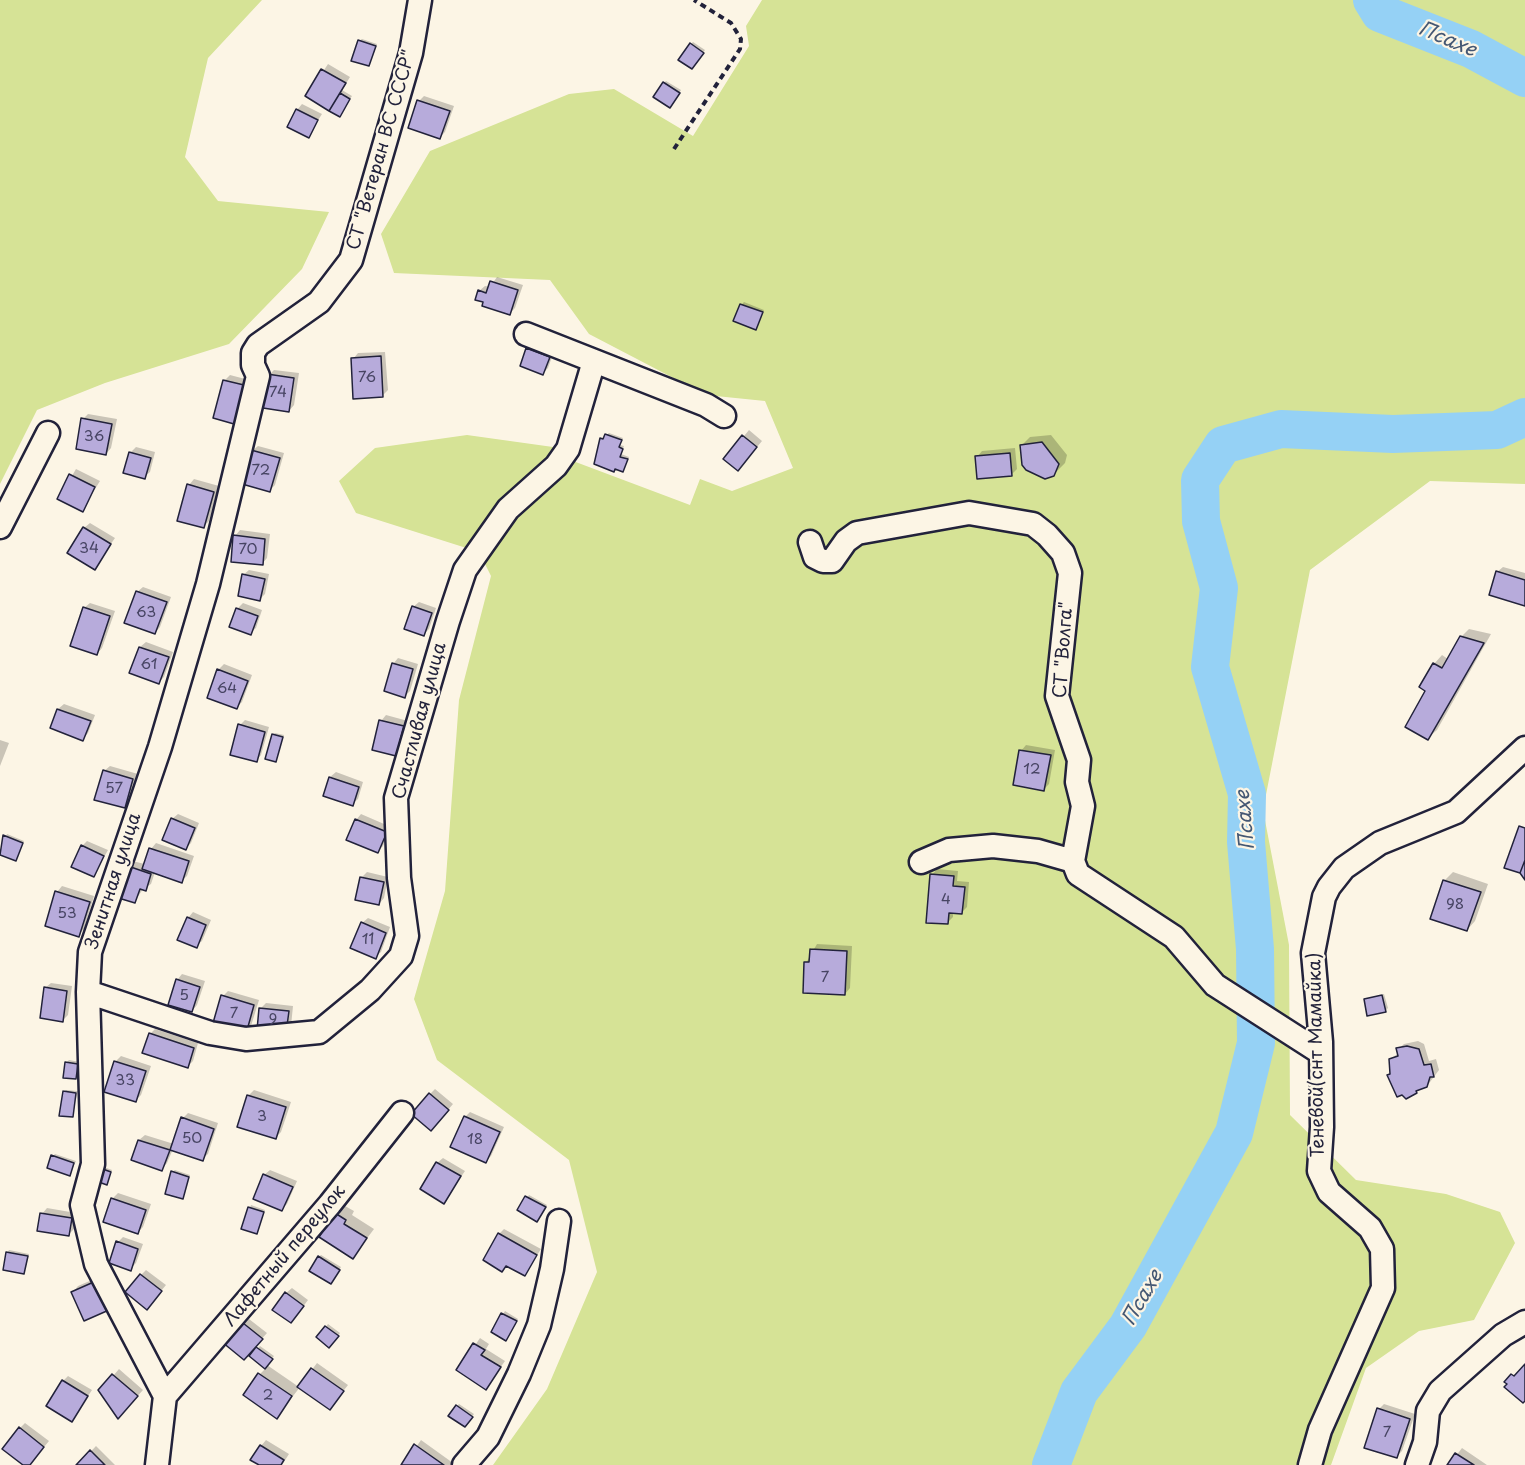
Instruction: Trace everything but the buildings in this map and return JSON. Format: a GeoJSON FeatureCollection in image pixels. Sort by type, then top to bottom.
{"type":"FeatureCollection","features":[{"type":"Feature","properties":{"kind":"street","name":"СТ \"Ветеран ВС СССР\""},"geometry":{"type":"LineString","coordinates":[[253,365],[252,359],[258,345],[319,302],[351,260],[411,53],[420,0]]}},
{"type":"Feature","properties":{"kind":"street"},"geometry":{"type":"LineString","coordinates":[[526,334],[706,405],[724,416]]}},
{"type":"Feature","properties":{"kind":"street","name":"Счастливая улица"},"geometry":{"type":"LineString","coordinates":[[88,992],[210,1033],[246,1039],[319,1032],[370,990],[401,956],[407,936],[399,878],[396,798],[447,621],[465,570],[508,509],[556,466],[568,449],[594,361]]}},
{"type":"Feature","properties":{"kind":"street","name":"Зенитная улица"},"geometry":{"type":"LineString","coordinates":[[165,1396],[96,1264],[81,1205],[93,1164],[88,992],[90,952],[160,747],[208,584],[258,376],[253,365]]}},
{"type":"Feature","properties":{"kind":"street"},"geometry":{"type":"LineString","coordinates":[[0,527],[48,433]]}},
{"type":"Feature","properties":{"kind":"street","name":"СТ \"Волга\""},"geometry":{"type":"LineString","coordinates":[[810,542],[815,557],[823,561],[832,561],[846,541],[857,533],[969,513],[1033,524],[1063,552],[1070,573],[1057,696],[1079,760],[1077,782],[1083,806],[1073,861]]}},
{"type":"Feature","properties":{"kind":"street","name":"Теневой(снт Мамайка)"},"geometry":{"type":"LineString","coordinates":[[1310,1465],[1320,1430],[1383,1288],[1382,1249],[1370,1228],[1329,1192],[1319,1171],[1322,1127],[1321,1053],[1313,953],[1329,887],[1344,868],[1380,843],[1456,812],[1525,748]]}},
{"type":"Feature","properties":{"kind":"street"},"geometry":{"type":"LineString","coordinates":[[921,862],[949,850],[993,846],[1038,851],[1073,861],[1078,874],[1174,937],[1215,985],[1321,1053]]}},
{"type":"Feature","properties":{"kind":"street","name":"Лафетный переулок"},"geometry":{"type":"LineString","coordinates":[[165,1396],[330,1204],[402,1113]]}},
{"type":"Feature","properties":{"kind":"street"},"geometry":{"type":"LineString","coordinates":[[464,1465],[488,1437],[519,1374],[539,1325],[552,1269],[559,1221]]}},
{"type":"Feature","properties":{"kind":"street"},"geometry":{"type":"LineString","coordinates":[[1417,1465],[1425,1442],[1428,1412],[1440,1391],[1503,1335],[1525,1322]]}},
{"type":"Feature","properties":{"kind":"street"},"geometry":{"type":"LineString","coordinates":[[157,1465],[165,1396]]}},
{"type":"Feature","properties":{"kind":"path"},"geometry":{"type":"LineString","coordinates":[[674,149],[740,49],[741,39],[730,23],[694,0]]}},
{"type":"Feature","properties":{"kind":"green space"},"geometry":{"type":"Polygon","coordinates":[[[0,0],[262,0],[208,58],[185,157],[218,201],[329,212],[302,269],[229,344],[105,383],[37,410],[0,484],[0,0]]]}},
{"type":"Feature","properties":{"kind":"green space"},"geometry":{"type":"Polygon","coordinates":[[[762,0],[1525,0],[1525,484],[1430,481],[1310,570],[1263,810],[1289,945],[1290,1115],[1356,1180],[1446,1194],[1500,1212],[1515,1243],[1474,1320],[1419,1331],[1366,1368],[1331,1465],[493,1465],[547,1389],[597,1272],[569,1160],[437,1060],[414,999],[445,891],[459,700],[491,576],[479,552],[356,513],[339,481],[375,448],[467,435],[553,447],[573,461],[690,505],[700,479],[732,491],[793,468],[765,401],[706,395],[589,334],[550,280],[394,273],[381,234],[430,151],[569,94],[614,89],[693,136],[749,46],[746,26],[762,0]]]}},
{"type":"Feature","properties":{"kind":"waterway","name":"Псахе"},"geometry":{"type":"LineString","coordinates":[[1372,0],[1380,13],[1471,49],[1525,78]]}},
{"type":"Feature","properties":{"kind":"waterway","name":"Псахе"},"geometry":{"type":"LineString","coordinates":[[1051,1465],[1079,1392],[1128,1326],[1234,1133],[1256,1043],[1255,949],[1246,842],[1247,794],[1210,667],[1219,588],[1201,521],[1200,480],[1223,445],[1281,429],[1393,434],[1497,430],[1525,417]]}}]}
